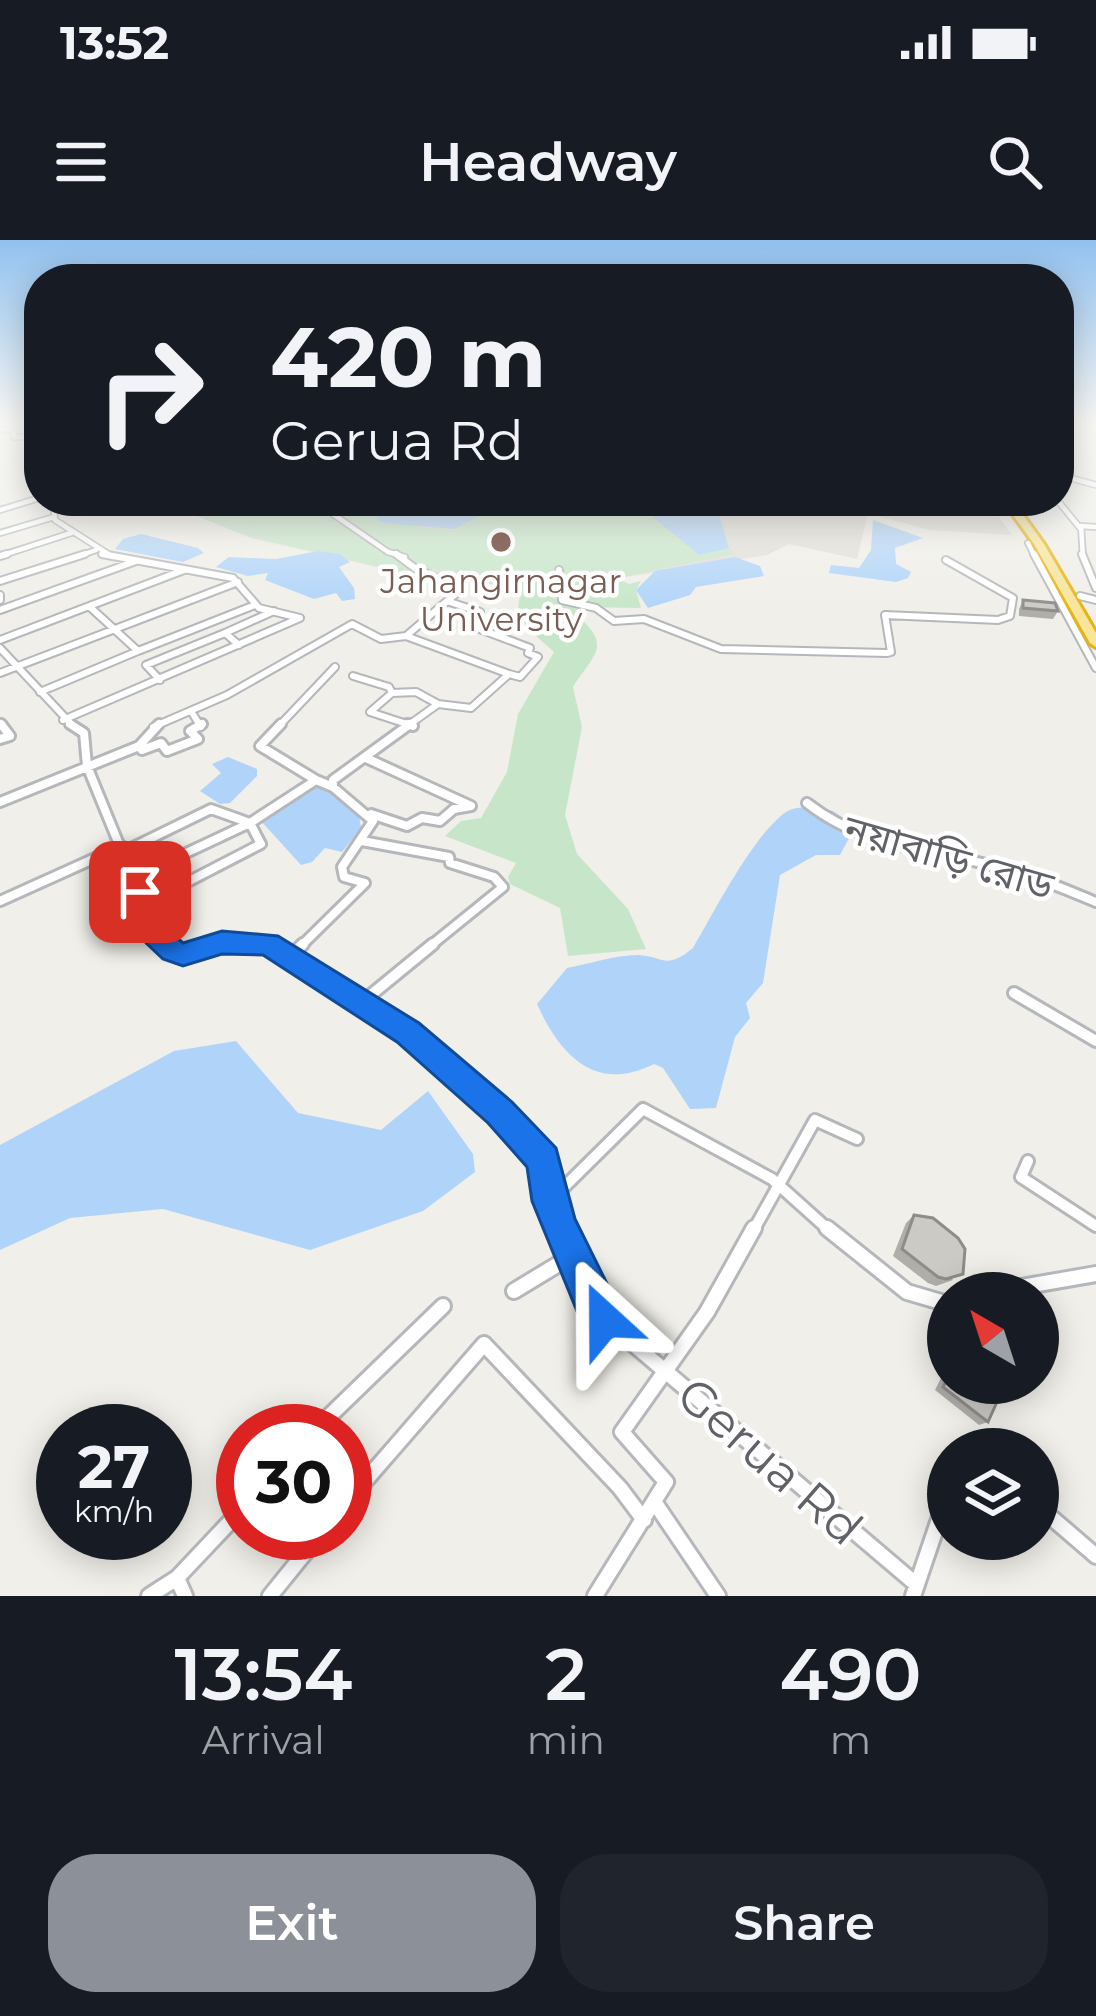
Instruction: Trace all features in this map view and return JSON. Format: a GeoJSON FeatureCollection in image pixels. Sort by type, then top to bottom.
{"type":"FeatureCollection","features":[{"type":"Feature","properties":{"kind":"highway"},"geometry":{"type":"LineString","coordinates":[[1021,516],[1096,643]]}},
{"type":"Feature","properties":{"kind":"highway"},"geometry":{"type":"LineString","coordinates":[[1023,516],[1096,622]]}},
{"type":"Feature","properties":{"kind":"street"},"geometry":{"type":"LineString","coordinates":[[336,516],[388,552],[403,555],[430,578],[463,589],[406,636]]}},
{"type":"Feature","properties":{"kind":"street"},"geometry":{"type":"LineString","coordinates":[[1070,516],[1080,528],[1083,560],[1096,588]]}},
{"type":"Feature","properties":{"kind":"street"},"geometry":{"type":"LineString","coordinates":[[0,533],[54,517],[104,556],[238,582],[255,605],[300,618],[64,720]]}},
{"type":"Feature","properties":{"kind":"street"},"geometry":{"type":"LineString","coordinates":[[1080,528],[1096,527]]}},
{"type":"Feature","properties":{"kind":"street"},"geometry":{"type":"LineString","coordinates":[[0,556],[71,533]]}},
{"type":"Feature","properties":{"kind":"street"},"geometry":{"type":"LineString","coordinates":[[1028,543],[1096,668]]}},
{"type":"Feature","properties":{"kind":"street"},"geometry":{"type":"LineString","coordinates":[[0,581],[96,550]]}},
{"type":"Feature","properties":{"kind":"street"},"geometry":{"type":"LineString","coordinates":[[0,610],[138,560]]}},
{"type":"Feature","properties":{"kind":"street"},"geometry":{"type":"LineString","coordinates":[[559,571],[562,600],[596,608],[614,621],[644,619],[721,649],[887,653],[891,652],[885,615],[998,620],[1010,616],[1013,598],[946,560]]}},
{"type":"Feature","properties":{"kind":"street"},"geometry":{"type":"LineString","coordinates":[[0,644],[184,570]]}},
{"type":"Feature","properties":{"kind":"street"},"geometry":{"type":"LineString","coordinates":[[0,673],[238,582]]}},
{"type":"Feature","properties":{"kind":"street"},"geometry":{"type":"LineString","coordinates":[[1080,596],[1096,600]]}},
{"type":"Feature","properties":{"kind":"street"},"geometry":{"type":"LineString","coordinates":[[0,802],[139,746],[154,726],[190,712],[352,623],[381,639],[406,636],[520,677],[538,657],[528,652],[530,648],[464,623],[480,612],[448,601]]}},
{"type":"Feature","properties":{"kind":"street"},"geometry":{"type":"LineString","coordinates":[[40,692],[255,605]]}},
{"type":"Feature","properties":{"kind":"street"},"geometry":{"type":"LineString","coordinates":[[90,607],[138,651]]}},
{"type":"Feature","properties":{"kind":"street"},"geometry":{"type":"LineString","coordinates":[[160,680],[146,665],[274,611]]}},
{"type":"Feature","properties":{"kind":"street"},"geometry":{"type":"LineString","coordinates":[[225,633],[239,645]]}},
{"type":"Feature","properties":{"kind":"street","name":"Gerua Rd"},"geometry":{"type":"LineString","coordinates":[[0,644],[64,720],[84,733],[88,766],[155,935],[183,955],[222,943],[268,944],[408,1033],[522,1134],[544,1160],[550,1201],[595,1307],[915,1591]]}},
{"type":"Feature","properties":{"kind":"street"},"geometry":{"type":"LineString","coordinates":[[288,959],[365,884],[344,877],[342,867],[373,820],[368,813],[333,787],[260,746],[335,667]]}},
{"type":"Feature","properties":{"kind":"street"},"geometry":{"type":"LineString","coordinates":[[413,726],[370,712],[392,693],[416,692],[438,704],[471,708],[509,674]]}},
{"type":"Feature","properties":{"kind":"street"},"geometry":{"type":"LineString","coordinates":[[353,676],[389,687],[392,693]]}},
{"type":"Feature","properties":{"kind":"street"},"geometry":{"type":"LineString","coordinates":[[333,787],[333,780],[438,704]]}},
{"type":"Feature","properties":{"kind":"street"},"geometry":{"type":"LineString","coordinates":[[139,746],[142,750],[160,743],[167,752],[198,739],[190,731],[204,726],[190,712]]}},
{"type":"Feature","properties":{"kind":"street"},"geometry":{"type":"LineString","coordinates":[[0,723],[10,736],[0,740]]}},
{"type":"Feature","properties":{"kind":"street"},"geometry":{"type":"LineString","coordinates":[[366,758],[471,806],[468,811],[454,809],[440,821],[422,818],[407,826],[368,813]]}},
{"type":"Feature","properties":{"kind":"street"},"geometry":{"type":"LineString","coordinates":[[135,877],[250,823],[316,780]]}},
{"type":"Feature","properties":{"kind":"street","name":"নয়াবাড়ি রোড"},"geometry":{"type":"LineString","coordinates":[[807,803],[826,821],[862,836],[998,866],[1096,902]]}},
{"type":"Feature","properties":{"kind":"street"},"geometry":{"type":"LineString","coordinates":[[0,901],[211,809],[250,823],[261,844],[143,905]]}},
{"type":"Feature","properties":{"kind":"street"},"geometry":{"type":"LineString","coordinates":[[361,1004],[503,887],[494,878],[450,862],[449,857],[362,841]]}},
{"type":"Feature","properties":{"kind":"street"},"geometry":{"type":"LineString","coordinates":[[1014,993],[1096,1040]]}},
{"type":"Feature","properties":{"kind":"street"},"geometry":{"type":"LineString","coordinates":[[550,1201],[643,1108],[779,1184],[828,1231],[927,1300]]}},
{"type":"Feature","properties":{"kind":"street"},"geometry":{"type":"LineString","coordinates":[[595,1596],[656,1503],[665,1479],[622,1432],[707,1312],[815,1120],[857,1139]]}},
{"type":"Feature","properties":{"kind":"street"},"geometry":{"type":"LineString","coordinates":[[1028,1161],[1022,1177],[1096,1226]]}},
{"type":"Feature","properties":{"kind":"street"},"geometry":{"type":"LineString","coordinates":[[514,1291],[575,1254]]}},
{"type":"Feature","properties":{"kind":"street"},"geometry":{"type":"LineString","coordinates":[[1059,1280],[1096,1274]]}},
{"type":"Feature","properties":{"kind":"street"},"geometry":{"type":"LineString","coordinates":[[342,1404],[443,1306]]}},
{"type":"Feature","properties":{"kind":"street"},"geometry":{"type":"LineString","coordinates":[[372,1471],[484,1344],[620,1488],[644,1520]]}},
{"type":"Feature","properties":{"kind":"street"},"geometry":{"type":"LineString","coordinates":[[656,1503],[718,1596]]}},
{"type":"Feature","properties":{"kind":"street"},"geometry":{"type":"LineString","coordinates":[[1059,1525],[1096,1556]]}},
{"type":"Feature","properties":{"kind":"street"},"geometry":{"type":"LineString","coordinates":[[148,1596],[177,1578],[216,1537]]}},
{"type":"Feature","properties":{"kind":"street"},"geometry":{"type":"LineString","coordinates":[[915,1591],[927,1555]]}},
{"type":"Feature","properties":{"kind":"street"},"geometry":{"type":"LineString","coordinates":[[270,1596],[299,1560]]}},
{"type":"Feature","properties":{"kind":"street"},"geometry":{"type":"LineString","coordinates":[[177,1578],[184,1596]]}},
{"type":"Feature","properties":{"kind":"shaded area","name":"Jahangirnagar University"},"geometry":{"type":"Polygon","coordinates":[[[196,516],[867,516],[857,559],[789,544],[767,555],[613,579],[504,566],[438,581],[251,538],[196,516]]]}},
{"type":"Feature","properties":{"kind":"shaded area","name":"Jahangirnagar University"},"geometry":{"type":"Polygon","coordinates":[[[879,516],[999,516],[1012,535],[929,530],[879,516]]]}},
{"type":"Feature","properties":{"kind":"green space"},"geometry":{"type":"Polygon","coordinates":[[[197,516],[400,516],[417,527],[456,530],[479,516],[654,516],[700,552],[729,548],[734,554],[616,578],[629,584],[641,581],[636,590],[641,608],[580,607],[576,615],[597,643],[593,658],[573,687],[582,727],[565,815],[577,854],[628,909],[646,949],[568,956],[560,908],[510,884],[508,877],[516,863],[445,836],[461,821],[481,818],[507,772],[518,714],[554,652],[517,619],[520,592],[432,568],[438,581],[248,536],[197,516]]]}},
{"type":"Feature","properties":{"kind":"water"},"geometry":{"type":"Polygon","coordinates":[[[376,516],[479,516],[455,529],[383,523],[376,516]]]}},
{"type":"Feature","properties":{"kind":"water"},"geometry":{"type":"Polygon","coordinates":[[[719,516],[729,548],[699,555],[653,517],[719,516]]]}},
{"type":"Feature","properties":{"kind":"water"},"geometry":{"type":"Polygon","coordinates":[[[873,520],[923,538],[895,548],[896,564],[911,572],[908,578],[896,582],[829,573],[831,565],[859,568],[871,550],[873,520]]]}},
{"type":"Feature","properties":{"kind":"water"},"geometry":{"type":"Polygon","coordinates":[[[141,534],[204,553],[183,562],[115,549],[123,539],[141,534]]]}},
{"type":"Feature","properties":{"kind":"water"},"geometry":{"type":"Polygon","coordinates":[[[318,551],[340,554],[350,562],[339,567],[354,588],[355,599],[342,601],[336,593],[314,599],[265,580],[268,573],[248,576],[216,567],[229,557],[276,559],[318,551]]]}},
{"type":"Feature","properties":{"kind":"water"},"geometry":{"type":"Polygon","coordinates":[[[735,557],[760,566],[764,576],[696,587],[690,595],[648,608],[636,590],[655,571],[735,557]]]}},
{"type":"Feature","properties":{"kind":"water"},"geometry":{"type":"Polygon","coordinates":[[[228,757],[257,769],[257,776],[230,803],[220,804],[200,791],[221,773],[212,764],[228,757]]]}},
{"type":"Feature","properties":{"kind":"water"},"geometry":{"type":"Polygon","coordinates":[[[316,787],[359,815],[361,828],[342,852],[325,848],[312,862],[301,865],[261,821],[316,787]]]}},
{"type":"Feature","properties":{"kind":"water"},"geometry":{"type":"Polygon","coordinates":[[[789,810],[833,811],[855,827],[840,855],[816,855],[780,875],[763,983],[746,1003],[750,1018],[735,1037],[716,1108],[690,1109],[663,1068],[654,1064],[633,1072],[598,1072],[569,1054],[537,1004],[567,968],[629,955],[670,961],[684,955],[693,948],[761,837],[789,810]]]}},
{"type":"Feature","properties":{"kind":"water"},"geometry":{"type":"Polygon","coordinates":[[[236,1041],[298,1113],[381,1130],[428,1091],[473,1154],[475,1172],[423,1211],[310,1250],[163,1209],[70,1218],[0,1250],[0,1145],[174,1051],[236,1041]]]}},
{"type":"Feature","properties":{"kind":"building"},"geometry":{"type":"Polygon","coordinates":[[[1023,600],[1055,603],[1058,611],[1023,608],[1023,600]]]}},
{"type":"Feature","properties":{"kind":"building"},"geometry":{"type":"Polygon","coordinates":[[[914,1215],[933,1218],[965,1249],[963,1272],[932,1272],[902,1249],[914,1215]]]}},
{"type":"Feature","properties":{"kind":"building"},"geometry":{"type":"Polygon","coordinates":[[[965,1404],[996,1404],[988,1422],[965,1404]]]}},
{"type":"Feature","properties":{"kind":"place","name":"Jahangirnagar University"},"geometry":{"type":"Point","coordinates":[501,542]}},
{"type":"Feature","properties":{"kind":"route"},"geometry":{"type":"LineString","coordinates":[[140,892],[155,935],[173,951],[183,955],[222,943],[268,944],[408,1033],[500,1112],[544,1160],[550,1201],[561,1230],[605,1320]]}}]}
